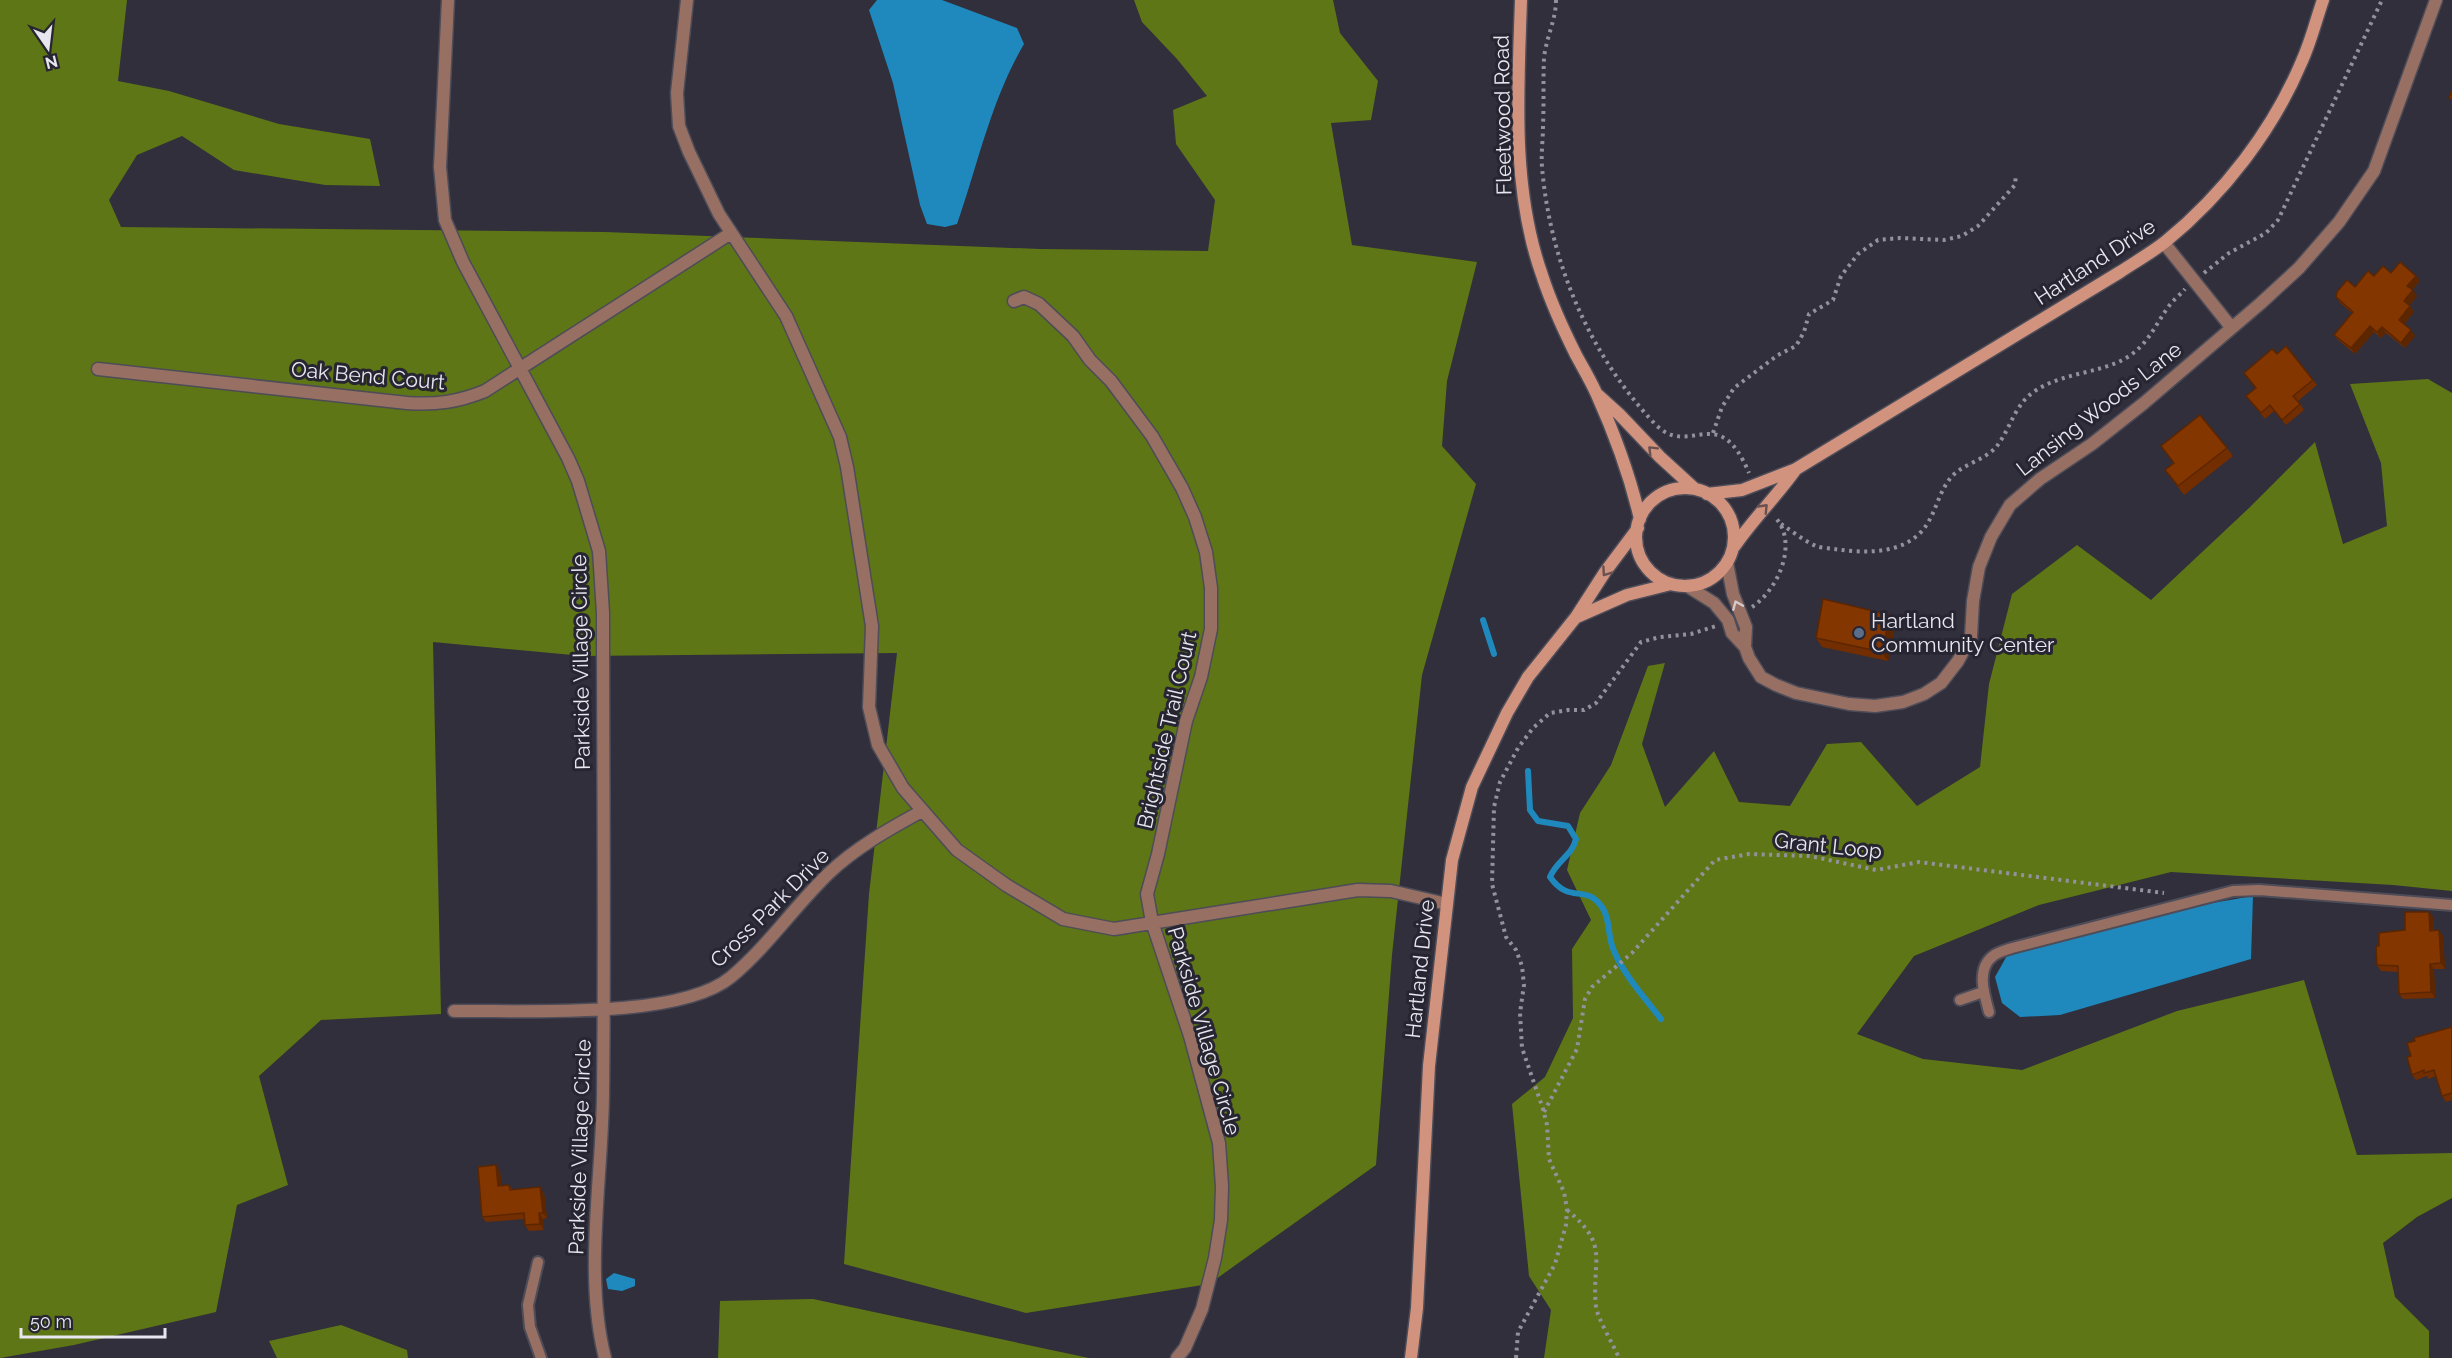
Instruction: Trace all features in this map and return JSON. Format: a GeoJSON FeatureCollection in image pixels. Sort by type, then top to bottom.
{"type":"FeatureCollection","features":[{"type":"Feature","properties":{"kind":"main road","name":"Fleetwood Road"},"geometry":{"type":"LineString","coordinates":[[1521,0],[1519,85],[1521,157],[1523,195],[1530,230],[1541,273],[1559,321],[1597,394],[1624,458],[1639,524]]}},
{"type":"Feature","properties":{"kind":"main road","name":"Hartland Drive"},"geometry":{"type":"LineString","coordinates":[[1411,1358],[1417,1308],[1430,1066],[1452,860],[1472,787],[1486,752],[1528,677],[1576,617],[1639,524],[1648,506],[1660,495],[1676,489],[1742,490],[1796,469],[2164,243],[2202,208],[2239,166],[2265,129],[2303,60],[2323,0]]}},
{"type":"Feature","properties":{"kind":"main road","name":"Fleetwood Road"},"geometry":{"type":"LineString","coordinates":[[1597,394],[1660,458],[1701,491]]}},
{"type":"Feature","properties":{"kind":"main road","name":"Hartland Drive"},"geometry":{"type":"LineString","coordinates":[[1639,524],[1638,551],[1645,565],[1656,577],[1671,584],[1687,586],[1703,583],[1716,575],[1727,563],[1733,548],[1756,516],[1780,492],[1796,469]]}},
{"type":"Feature","properties":{"kind":"main road","name":"Hartland Drive"},"geometry":{"type":"LineString","coordinates":[[1701,491],[1721,503],[1730,516],[1734,532],[1733,548]]}},
{"type":"Feature","properties":{"kind":"main road","name":"Hartland Drive"},"geometry":{"type":"LineString","coordinates":[[1576,617],[1627,595],[1671,584]]}},
{"type":"Feature","properties":{"kind":"street","name":"Parkside Village Circle"},"geometry":{"type":"LineString","coordinates":[[448,0],[440,167],[445,220],[463,262],[568,458],[578,481],[599,551],[603,612],[603,1096],[596,1278],[600,1337],[605,1358]]}},
{"type":"Feature","properties":{"kind":"street","name":"Parkside Village Circle"},"geometry":{"type":"LineString","coordinates":[[687,0],[677,93],[679,126],[688,152],[719,214],[786,315],[840,437],[847,467],[872,626],[869,707],[878,745],[903,788],[922,811],[957,850],[1006,885],[1063,919],[1114,929],[1358,890],[1391,891],[1446,904]]}},
{"type":"Feature","properties":{"kind":"street","name":"Lansing Woods Lane"},"geometry":{"type":"LineString","coordinates":[[1687,586],[1714,603],[1728,620],[1732,633],[1745,647],[1753,667],[1761,676],[1786,690],[1850,704],[1875,706],[1903,702],[1924,694],[1941,683],[1958,662],[1971,637],[1973,601],[1979,567],[1991,537],[2010,505],[2040,479],[2092,444],[2144,403],[2300,268],[2339,222],[2374,171],[2436,0]]}},
{"type":"Feature","properties":{"kind":"street","name":"Oak Bend Court"},"geometry":{"type":"LineString","coordinates":[[98,369],[440,405],[485,391],[731,232]]}},
{"type":"Feature","properties":{"kind":"street"},"geometry":{"type":"LineString","coordinates":[[2164,243],[2231,327]]}},
{"type":"Feature","properties":{"kind":"street","name":"Brightside Trail Court"},"geometry":{"type":"LineString","coordinates":[[1014,301],[1024,297],[1039,304],[1073,336],[1090,360],[1126,400],[1152,435],[1182,488],[1195,517],[1206,552],[1211,588],[1211,628],[1201,677],[1186,721],[1160,845],[1147,894],[1152,922]]}},
{"type":"Feature","properties":{"kind":"street","name":"Lansing Woods Lane"},"geometry":{"type":"LineString","coordinates":[[1727,563],[1733,594],[1746,627],[1745,647]]}},
{"type":"Feature","properties":{"kind":"street","name":"Cross Park Drive"},"geometry":{"type":"LineString","coordinates":[[454,1011],[644,1007],[694,994],[720,984],[762,946],[836,867],[888,830],[922,811]]}},
{"type":"Feature","properties":{"kind":"street","name":"Parkside Village Circle"},"geometry":{"type":"LineString","coordinates":[[1152,922],[1190,1036],[1219,1143],[1222,1186],[1221,1220],[1215,1258],[1204,1299],[1185,1348],[1178,1358]]}},
{"type":"Feature","properties":{"kind":"lane"},"geometry":{"type":"LineString","coordinates":[[1989,1012],[1983,992],[1984,969],[1993,956],[2012,948],[2233,891],[2259,890],[2452,905]]}},
{"type":"Feature","properties":{"kind":"lane"},"geometry":{"type":"LineString","coordinates":[[1960,1000],[1983,992]]}},
{"type":"Feature","properties":{"kind":"lane"},"geometry":{"type":"LineString","coordinates":[[538,1262],[528,1305],[530,1328],[541,1358]]}},
{"type":"Feature","properties":{"kind":"path"},"geometry":{"type":"LineString","coordinates":[[1556,0],[1555,18],[1545,53],[1542,165],[1560,261],[1568,285],[1603,355],[1630,396],[1658,427],[1670,435],[1684,437],[1713,433],[1725,437],[1737,447],[1751,477]]}},
{"type":"Feature","properties":{"kind":"path"},"geometry":{"type":"LineString","coordinates":[[1768,511],[1780,523],[1817,546],[1869,551],[1889,549],[1907,543],[1921,532],[1933,514],[1939,496],[1950,478],[1996,447],[2020,405],[2032,394],[2079,372],[2124,359],[2147,341],[2169,305],[2194,280],[2229,254],[2266,233],[2278,220],[2382,0]]}},
{"type":"Feature","properties":{"kind":"path"},"geometry":{"type":"LineString","coordinates":[[1713,433],[1722,407],[1734,388],[1778,355],[1796,346],[1804,332],[1809,314],[1833,300],[1841,276],[1858,254],[1878,240],[1900,238],[1944,240],[1962,236],[1978,226],[2015,184],[2016,174]]}},
{"type":"Feature","properties":{"kind":"path"},"geometry":{"type":"LineString","coordinates":[[1747,610],[1756,604],[1774,582],[1784,561],[1786,539],[1780,523]]}},
{"type":"Feature","properties":{"kind":"path"},"geometry":{"type":"LineString","coordinates":[[1516,1358],[1518,1332],[1555,1264],[1566,1225],[1567,1209],[1564,1192],[1549,1158],[1547,1125],[1522,1048],[1520,1013],[1524,985],[1522,966],[1516,950],[1506,937],[1492,884],[1494,807],[1500,782],[1518,747],[1533,728],[1550,714],[1568,710],[1584,710],[1596,703],[1641,642],[1660,637],[1691,634],[1722,623]]}},
{"type":"Feature","properties":{"kind":"path","name":"Grant Loop"},"geometry":{"type":"LineString","coordinates":[[1543,1113],[1577,1049],[1585,999],[1592,987],[1632,953],[1715,861],[1749,854],[1810,856],[1876,870],[1919,862],[2170,894]]}},
{"type":"Feature","properties":{"kind":"path"},"geometry":{"type":"LineString","coordinates":[[1567,1209],[1582,1222],[1594,1240],[1598,1252],[1596,1309],[1619,1358]]}},
{"type":"Feature","properties":{"kind":"green space"},"geometry":{"type":"Polygon","coordinates":[[[0,0],[127,0],[118,81],[169,91],[279,124],[370,139],[380,186],[325,185],[234,170],[182,136],[137,155],[109,200],[121,227],[605,232],[1040,249],[1208,251],[1215,200],[1176,144],[1173,110],[1207,96],[1177,59],[1142,22],[1134,0],[1333,0],[1340,33],[1378,81],[1371,120],[1331,123],[1352,245],[1477,262],[1447,381],[1442,446],[1476,484],[1422,675],[1392,955],[1376,1165],[1209,1284],[1026,1313],[844,1264],[869,894],[897,653],[583,656],[433,642],[441,1014],[321,1020],[259,1076],[288,1185],[237,1205],[216,1312],[74,1345],[0,1358],[0,0]]]}},
{"type":"Feature","properties":{"kind":"green space"},"geometry":{"type":"Polygon","coordinates":[[[2428,379],[2452,393],[2452,891],[2393,885],[2171,872],[2039,905],[1914,956],[1857,1034],[1923,1059],[2022,1070],[2177,1011],[2304,980],[2357,1155],[2452,1153],[2452,1198],[2417,1217],[2383,1243],[2395,1297],[2429,1331],[2429,1358],[1544,1358],[1551,1310],[1529,1276],[1512,1104],[1545,1077],[1573,1018],[1572,949],[1591,920],[1567,870],[1580,813],[1611,765],[1648,666],[1665,663],[1642,744],[1665,807],[1714,751],[1739,802],[1790,806],[1827,744],[1861,742],[1917,806],[1980,767],[1989,684],[2012,594],[2077,545],[2151,600],[2315,442],[2343,544],[2387,526],[2381,463],[2350,384],[2428,379]]]}},
{"type":"Feature","properties":{"kind":"green space"},"geometry":{"type":"Polygon","coordinates":[[[813,1299],[1089,1358],[718,1358],[720,1301],[813,1299]]]}},
{"type":"Feature","properties":{"kind":"green space"},"geometry":{"type":"Polygon","coordinates":[[[341,1325],[407,1350],[408,1358],[277,1358],[269,1341],[341,1325]]]}},
{"type":"Feature","properties":{"kind":"water"},"geometry":{"type":"Polygon","coordinates":[[[877,0],[942,0],[1017,28],[1024,44],[994,110],[957,224],[945,227],[927,224],[920,205],[893,83],[869,10],[877,0]]]}},
{"type":"Feature","properties":{"kind":"water"},"geometry":{"type":"Polygon","coordinates":[[[2253,896],[2251,959],[2060,1015],[2020,1017],[2002,1003],[1995,977],[2009,952],[2195,906],[2253,896]]]}},
{"type":"Feature","properties":{"kind":"water"},"geometry":{"type":"Polygon","coordinates":[[[614,1273],[635,1279],[635,1286],[622,1291],[608,1289],[606,1279],[614,1273]]]}},
{"type":"Feature","properties":{"kind":"building"},"geometry":{"type":"Polygon","coordinates":[[[2400,262],[2416,276],[2407,286],[2413,290],[2404,301],[2410,306],[2399,320],[2411,330],[2401,343],[2382,327],[2377,332],[2370,326],[2351,348],[2334,335],[2353,312],[2336,297],[2337,292],[2347,280],[2355,287],[2368,271],[2374,276],[2383,266],[2391,273],[2400,262]]]}},
{"type":"Feature","properties":{"kind":"building"},"geometry":{"type":"Polygon","coordinates":[[[2286,346],[2313,380],[2293,396],[2300,404],[2282,420],[2270,405],[2261,413],[2246,396],[2256,388],[2244,373],[2272,349],[2277,354],[2286,346]]]}},
{"type":"Feature","properties":{"kind":"building"},"geometry":{"type":"Polygon","coordinates":[[[2200,415],[2227,448],[2178,486],[2165,470],[2174,463],[2161,446],[2200,415]]]}},
{"type":"Feature","properties":{"kind":"building","name":"Hartland Community Center"},"geometry":{"type":"Polygon","coordinates":[[[1823,599],[1890,615],[1882,652],[1816,638],[1823,599]]]}},
{"type":"Feature","properties":{"kind":"building"},"geometry":{"type":"Polygon","coordinates":[[[2405,912],[2429,912],[2430,931],[2439,930],[2441,963],[2430,964],[2431,992],[2399,994],[2398,966],[2377,965],[2376,946],[2379,946],[2379,933],[2405,930],[2405,912]]]}},
{"type":"Feature","properties":{"kind":"building"},"geometry":{"type":"Polygon","coordinates":[[[2452,1027],[2452,1093],[2442,1096],[2434,1070],[2424,1073],[2424,1070],[2412,1075],[2407,1057],[2411,1056],[2407,1043],[2415,1041],[2414,1038],[2452,1027]]]}},
{"type":"Feature","properties":{"kind":"building"},"geometry":{"type":"Polygon","coordinates":[[[496,1165],[498,1186],[509,1185],[510,1190],[540,1187],[543,1213],[539,1213],[540,1224],[525,1225],[524,1213],[482,1217],[478,1167],[496,1165]]]}},
{"type":"Feature","properties":{"kind":"waterway"},"geometry":{"type":"LineString","coordinates":[[1483,620],[1494,654]]}},
{"type":"Feature","properties":{"kind":"waterway"},"geometry":{"type":"LineString","coordinates":[[1528,771],[1530,810],[1538,821],[1568,826],[1576,839],[1571,850],[1556,866],[1550,877],[1564,890],[1590,896],[1602,907],[1607,917],[1612,945],[1618,960],[1661,1019]]}},
{"type":"Feature","properties":{"kind":"place","name":"Hartland Community Center"},"geometry":{"type":"Point","coordinates":[1859,633]}}]}
